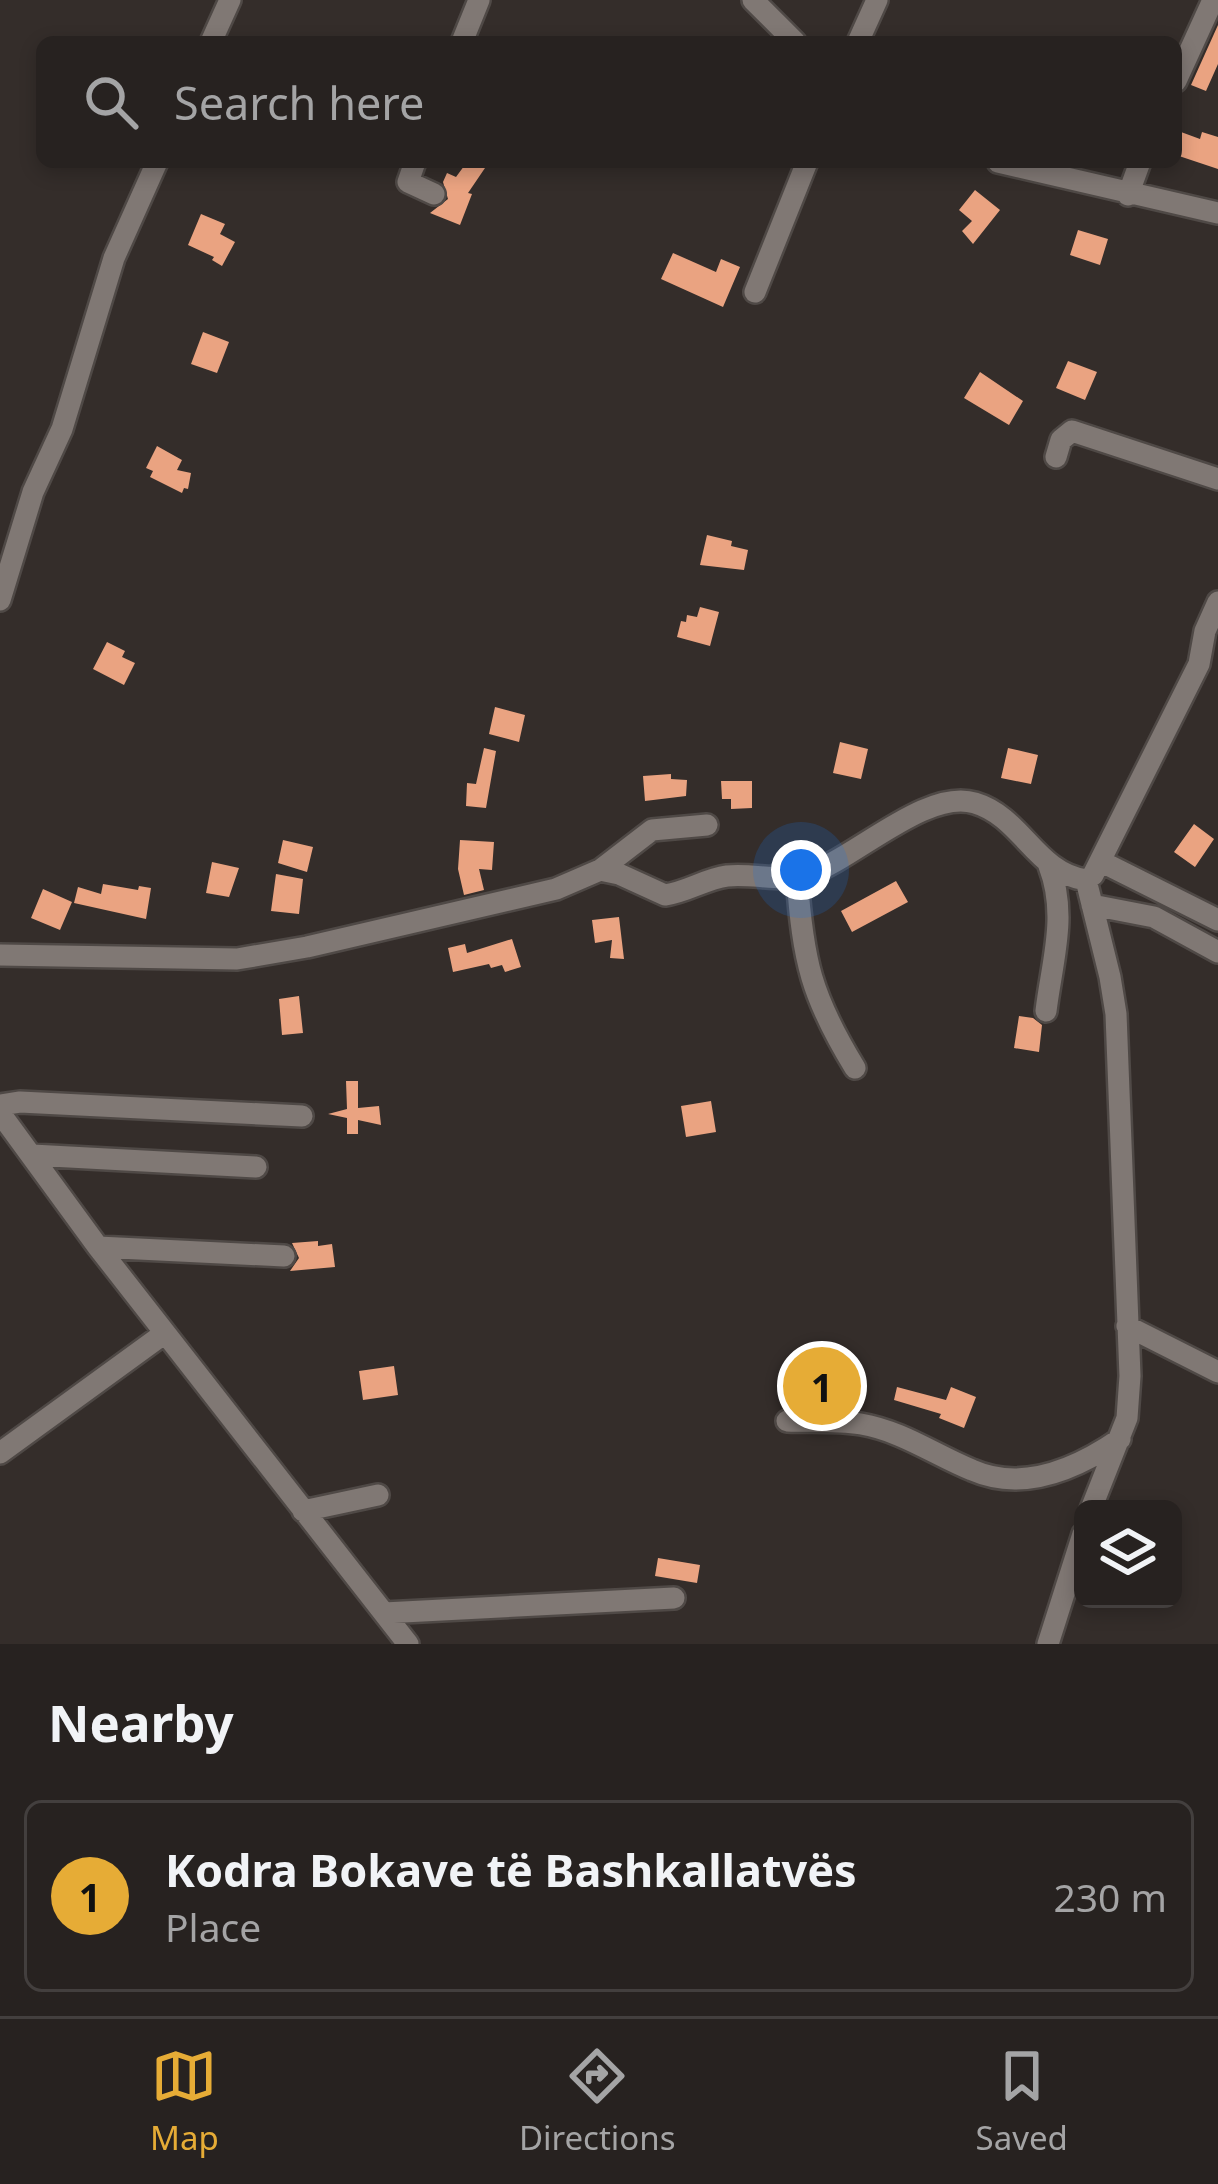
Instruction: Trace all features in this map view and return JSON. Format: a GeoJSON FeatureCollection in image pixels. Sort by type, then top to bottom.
{"type":"FeatureCollection","features":[{"type":"Feature","properties":{"kind":"street"},"geometry":{"type":"LineString","coordinates":[[214,36],[230,0]]}},
{"type":"Feature","properties":{"kind":"street"},"geometry":{"type":"LineString","coordinates":[[464,36],[479,0]]}},
{"type":"Feature","properties":{"kind":"street"},"geometry":{"type":"LineString","coordinates":[[753,0],[789,36]]}},
{"type":"Feature","properties":{"kind":"street"},"geometry":{"type":"LineString","coordinates":[[861,36],[877,0]]}},
{"type":"Feature","properties":{"kind":"street"},"geometry":{"type":"LineString","coordinates":[[1182,68],[1213,0]]}},
{"type":"Feature","properties":{"kind":"street"},"geometry":{"type":"LineString","coordinates":[[0,600],[33,492],[62,429],[114,258],[154,168]]}},
{"type":"Feature","properties":{"kind":"street"},"geometry":{"type":"LineString","coordinates":[[755,292],[805,168]]}},
{"type":"Feature","properties":{"kind":"street"},"geometry":{"type":"LineString","coordinates":[[1022,168],[1218,213]]}},
{"type":"Feature","properties":{"kind":"street"},"geometry":{"type":"LineString","coordinates":[[1128,195],[1138,168]]}},
{"type":"Feature","properties":{"kind":"street"},"geometry":{"type":"LineString","coordinates":[[411,172],[434,194]]}},
{"type":"Feature","properties":{"kind":"street"},"geometry":{"type":"LineString","coordinates":[[1056,457],[1061,440],[1072,431],[1218,479]]}},
{"type":"Feature","properties":{"kind":"street"},"geometry":{"type":"LineString","coordinates":[[1095,1500],[1127,1418],[1130,1376],[1116,1014],[1086,880],[1199,664],[1204,631],[1218,602]]}},
{"type":"Feature","properties":{"kind":"street"},"geometry":{"type":"LineString","coordinates":[[600,870],[665,895],[726,877],[797,878],[921,812],[958,801],[975,802],[1006,820],[1049,866],[1058,889],[1060,911],[1046,1011]]}},
{"type":"Feature","properties":{"kind":"street"},"geometry":{"type":"LineString","coordinates":[[0,956],[237,959],[307,947],[556,890],[600,870],[652,830],[707,825]]}},
{"type":"Feature","properties":{"kind":"street"},"geometry":{"type":"LineString","coordinates":[[1100,861],[1218,920]]}},
{"type":"Feature","properties":{"kind":"street"},"geometry":{"type":"LineString","coordinates":[[1049,866],[1086,880]]}},
{"type":"Feature","properties":{"kind":"street"},"geometry":{"type":"LineString","coordinates":[[797,878],[802,949],[811,986],[826,1022],[855,1068]]}},
{"type":"Feature","properties":{"kind":"street"},"geometry":{"type":"LineString","coordinates":[[1092,905],[1154,917],[1218,952]]}},
{"type":"Feature","properties":{"kind":"street"},"geometry":{"type":"LineString","coordinates":[[302,1116],[37,1103],[3,1120],[408,1644]]}},
{"type":"Feature","properties":{"kind":"street"},"geometry":{"type":"LineString","coordinates":[[32,1156],[256,1167]]}},
{"type":"Feature","properties":{"kind":"street"},"geometry":{"type":"LineString","coordinates":[[98,1247],[284,1256]]}},
{"type":"Feature","properties":{"kind":"street"},"geometry":{"type":"LineString","coordinates":[[1127,1326],[1218,1372]]}},
{"type":"Feature","properties":{"kind":"street"},"geometry":{"type":"LineString","coordinates":[[0,1454],[165,1333]]}},
{"type":"Feature","properties":{"kind":"street"},"geometry":{"type":"LineString","coordinates":[[787,1421],[862,1424],[1000,1478],[1073,1468],[1120,1438]]}},
{"type":"Feature","properties":{"kind":"street"},"geometry":{"type":"LineString","coordinates":[[303,1511],[378,1495]]}},
{"type":"Feature","properties":{"kind":"street"},"geometry":{"type":"LineString","coordinates":[[1054,1640],[1074,1567]]}},
{"type":"Feature","properties":{"kind":"street"},"geometry":{"type":"LineString","coordinates":[[384,1613],[674,1598]]}},
{"type":"Feature","properties":{"kind":"building"},"geometry":{"type":"Polygon","coordinates":[[[1218,25],[1218,64],[1206,91],[1191,85],[1218,25]]]}},
{"type":"Feature","properties":{"kind":"building"},"geometry":{"type":"Polygon","coordinates":[[[1182,132],[1200,139],[1202,132],[1218,137],[1218,169],[1182,157],[1182,132]]]}},
{"type":"Feature","properties":{"kind":"building"},"geometry":{"type":"Polygon","coordinates":[[[463,168],[485,168],[468,193],[472,194],[460,225],[430,213],[448,199],[443,182],[447,173],[456,177],[463,168]]]}},
{"type":"Feature","properties":{"kind":"building"},"geometry":{"type":"Polygon","coordinates":[[[975,190],[1000,210],[973,244],[962,231],[972,221],[959,210],[975,190]]]}},
{"type":"Feature","properties":{"kind":"building"},"geometry":{"type":"Polygon","coordinates":[[[201,214],[225,224],[220,234],[235,242],[222,266],[188,245],[201,214]]]}},
{"type":"Feature","properties":{"kind":"building"},"geometry":{"type":"Polygon","coordinates":[[[1078,230],[1108,239],[1100,265],[1070,255],[1078,230]]]}},
{"type":"Feature","properties":{"kind":"building"},"geometry":{"type":"Polygon","coordinates":[[[673,253],[716,272],[721,259],[740,267],[723,307],[661,279],[673,253]]]}},
{"type":"Feature","properties":{"kind":"building"},"geometry":{"type":"Polygon","coordinates":[[[203,332],[229,342],[217,373],[191,364],[203,332]]]}},
{"type":"Feature","properties":{"kind":"building"},"geometry":{"type":"Polygon","coordinates":[[[1068,361],[1097,372],[1085,400],[1056,388],[1068,361]]]}},
{"type":"Feature","properties":{"kind":"building"},"geometry":{"type":"Polygon","coordinates":[[[980,372],[1023,401],[1009,425],[964,398],[980,372]]]}},
{"type":"Feature","properties":{"kind":"building"},"geometry":{"type":"Polygon","coordinates":[[[157,446],[182,460],[177,470],[191,473],[188,489],[182,493],[150,477],[153,471],[146,468],[157,446]]]}},
{"type":"Feature","properties":{"kind":"building"},"geometry":{"type":"Polygon","coordinates":[[[707,535],[748,550],[744,570],[700,565],[707,535]]]}},
{"type":"Feature","properties":{"kind":"building"},"geometry":{"type":"Polygon","coordinates":[[[700,607],[719,612],[710,646],[677,637],[681,621],[686,622],[687,615],[697,617],[700,607]]]}},
{"type":"Feature","properties":{"kind":"building"},"geometry":{"type":"Polygon","coordinates":[[[107,642],[125,651],[122,657],[135,663],[124,685],[93,669],[107,642]]]}},
{"type":"Feature","properties":{"kind":"building"},"geometry":{"type":"Polygon","coordinates":[[[495,707],[525,715],[519,742],[489,734],[495,707]]]}},
{"type":"Feature","properties":{"kind":"building"},"geometry":{"type":"Polygon","coordinates":[[[840,742],[868,749],[861,779],[833,773],[840,742]]]}},
{"type":"Feature","properties":{"kind":"building"},"geometry":{"type":"Polygon","coordinates":[[[484,748],[496,751],[486,808],[466,806],[467,783],[476,784],[484,748]]]}},
{"type":"Feature","properties":{"kind":"building"},"geometry":{"type":"Polygon","coordinates":[[[1008,748],[1038,755],[1031,784],[1001,778],[1008,748]]]}},
{"type":"Feature","properties":{"kind":"building"},"geometry":{"type":"Polygon","coordinates":[[[671,774],[671,779],[687,780],[686,796],[645,801],[643,776],[671,774]]]}},
{"type":"Feature","properties":{"kind":"building"},"geometry":{"type":"Polygon","coordinates":[[[721,781],[752,781],[752,808],[731,809],[731,799],[722,799],[721,781]]]}},
{"type":"Feature","properties":{"kind":"building"},"geometry":{"type":"Polygon","coordinates":[[[1194,824],[1214,839],[1195,867],[1174,852],[1194,824]]]}},
{"type":"Feature","properties":{"kind":"building"},"geometry":{"type":"Polygon","coordinates":[[[283,840],[313,847],[307,872],[278,863],[283,840]]]}},
{"type":"Feature","properties":{"kind":"building"},"geometry":{"type":"Polygon","coordinates":[[[460,840],[494,842],[492,870],[479,869],[484,890],[464,895],[458,869],[460,840]]]}},
{"type":"Feature","properties":{"kind":"building"},"geometry":{"type":"Polygon","coordinates":[[[212,862],[239,868],[229,897],[206,893],[212,862]]]}},
{"type":"Feature","properties":{"kind":"building"},"geometry":{"type":"Polygon","coordinates":[[[276,874],[303,879],[299,914],[271,911],[276,874]]]}},
{"type":"Feature","properties":{"kind":"building"},"geometry":{"type":"Polygon","coordinates":[[[896,881],[908,902],[852,932],[841,911],[896,881]]]}},
{"type":"Feature","properties":{"kind":"building"},"geometry":{"type":"Polygon","coordinates":[[[103,884],[151,888],[146,919],[74,903],[78,887],[101,894],[103,884]]]}},
{"type":"Feature","properties":{"kind":"building"},"geometry":{"type":"Polygon","coordinates":[[[43,889],[72,902],[60,930],[31,918],[43,889]]]}},
{"type":"Feature","properties":{"kind":"building"},"geometry":{"type":"Polygon","coordinates":[[[619,917],[624,959],[610,958],[612,940],[595,943],[592,920],[619,917]]]}},
{"type":"Feature","properties":{"kind":"building"},"geometry":{"type":"Polygon","coordinates":[[[512,939],[521,967],[505,972],[502,965],[491,968],[489,964],[453,972],[448,948],[465,944],[467,953],[512,939]]]}},
{"type":"Feature","properties":{"kind":"building"},"geometry":{"type":"Polygon","coordinates":[[[299,996],[303,1033],[282,1035],[279,999],[299,996]]]}},
{"type":"Feature","properties":{"kind":"building"},"geometry":{"type":"Polygon","coordinates":[[[1019,1016],[1042,1025],[1039,1052],[1014,1048],[1019,1016]]]}},
{"type":"Feature","properties":{"kind":"building"},"geometry":{"type":"Polygon","coordinates":[[[346,1081],[358,1081],[358,1108],[379,1106],[381,1125],[358,1120],[358,1134],[347,1134],[347,1118],[328,1114],[347,1109],[346,1081]]]}},
{"type":"Feature","properties":{"kind":"building"},"geometry":{"type":"Polygon","coordinates":[[[711,1101],[716,1132],[686,1137],[681,1106],[711,1101]]]}},
{"type":"Feature","properties":{"kind":"building"},"geometry":{"type":"Polygon","coordinates":[[[318,1241],[318,1246],[332,1244],[335,1267],[290,1271],[299,1258],[292,1243],[318,1241]]]}},
{"type":"Feature","properties":{"kind":"building"},"geometry":{"type":"Polygon","coordinates":[[[394,1366],[398,1395],[363,1400],[359,1371],[394,1366]]]}},
{"type":"Feature","properties":{"kind":"building"},"geometry":{"type":"Polygon","coordinates":[[[897,1387],[946,1400],[951,1387],[976,1397],[964,1428],[939,1418],[941,1414],[894,1400],[897,1387]]]}},
{"type":"Feature","properties":{"kind":"building"},"geometry":{"type":"Polygon","coordinates":[[[658,1558],[700,1565],[697,1583],[655,1576],[658,1558]]]}},
{"type":"Feature","properties":{"kind":"place","name":"Kodra Bokave të Bashkallatvës"},"geometry":{"type":"Point","coordinates":[822,1386]}}]}
